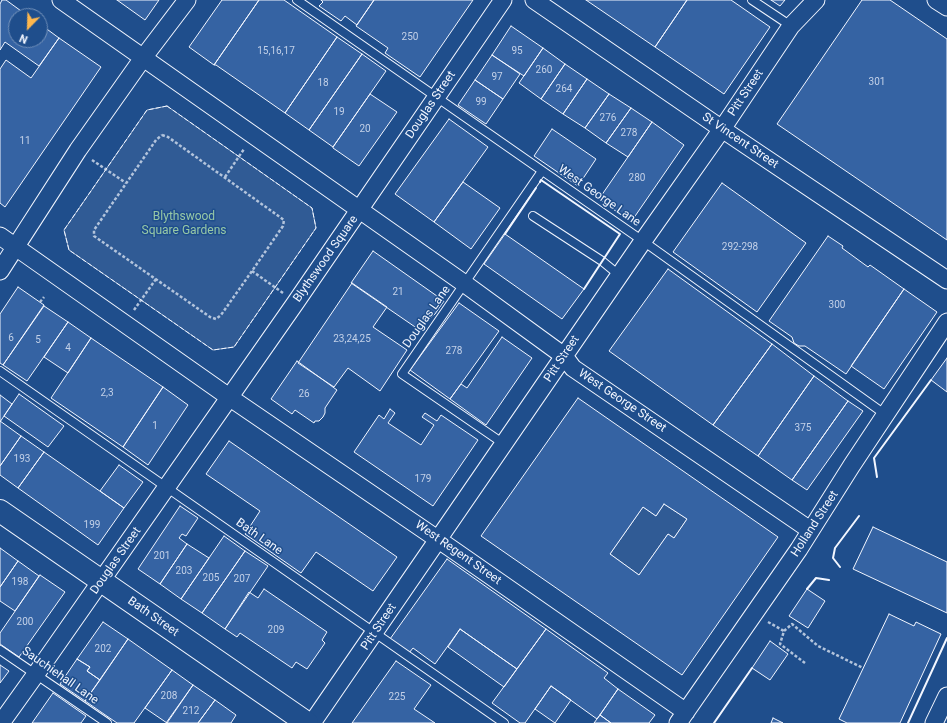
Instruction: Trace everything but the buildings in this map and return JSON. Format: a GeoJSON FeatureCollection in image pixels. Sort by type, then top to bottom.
{"type":"FeatureCollection","features":[{"type":"Feature","properties":{"kind":"street"},"geometry":{"type":"LineString","coordinates":[[61,0],[143,58]]}},
{"type":"Feature","properties":{"kind":"street"},"geometry":{"type":"LineString","coordinates":[[0,270],[78,150],[143,58],[187,0]]}},
{"type":"Feature","properties":{"kind":"street","name":"Douglas Street"},"geometry":{"type":"LineString","coordinates":[[360,211],[503,0]]}},
{"type":"Feature","properties":{"kind":"street","name":"St Vincent Street"},"geometry":{"type":"LineString","coordinates":[[534,0],[722,129],[947,280]]}},
{"type":"Feature","properties":{"kind":"street","name":"Pitt Street"},"geometry":{"type":"LineString","coordinates":[[312,723],[619,275],[722,129],[790,26],[816,0]]}},
{"type":"Feature","properties":{"kind":"street"},"geometry":{"type":"LineString","coordinates":[[936,0],[947,7]]}},
{"type":"Feature","properties":{"kind":"street","name":"Blythswood Square"},"geometry":{"type":"LineString","coordinates":[[143,58],[360,211],[229,397]]}},
{"type":"Feature","properties":{"kind":"street","name":"West George Street"},"geometry":{"type":"LineString","coordinates":[[360,211],[465,284],[564,356],[573,368],[810,530]]}},
{"type":"Feature","properties":{"kind":"street"},"geometry":{"type":"LineString","coordinates":[[0,236],[229,397]]}},
{"type":"Feature","properties":{"kind":"street","name":"Holland Street"},"geometry":{"type":"LineString","coordinates":[[682,717],[799,549],[947,322]]}},
{"type":"Feature","properties":{"kind":"street","name":"Douglas Street"},"geometry":{"type":"LineString","coordinates":[[1,723],[229,397]]}},
{"type":"Feature","properties":{"kind":"street","name":"West Regent Street"},"geometry":{"type":"LineString","coordinates":[[229,397],[438,540],[682,717]]}},
{"type":"Feature","properties":{"kind":"street","name":"Bath Street"},"geometry":{"type":"LineString","coordinates":[[0,511],[307,723]]}},
{"type":"Feature","properties":{"kind":"street"},"geometry":{"type":"LineString","coordinates":[[934,723],[947,696]]}},
{"type":"Feature","properties":{"kind":"lane","name":"West George Lane"},"geometry":{"type":"LineString","coordinates":[[296,0],[643,241],[886,415]]}},
{"type":"Feature","properties":{"kind":"lane"},"geometry":{"type":"LineString","coordinates":[[752,0],[790,26]]}},
{"type":"Feature","properties":{"kind":"lane","name":"Douglas Lane"},"geometry":{"type":"LineString","coordinates":[[504,444],[402,374],[542,171]]}},
{"type":"Feature","properties":{"kind":"lane"},"geometry":{"type":"LineString","coordinates":[[533,216],[602,261],[619,275]]}},
{"type":"Feature","properties":{"kind":"lane","name":"Bath Lane"},"geometry":{"type":"LineString","coordinates":[[0,372],[504,723]]}},
{"type":"Feature","properties":{"kind":"lane","name":"Sauchiehall Lane"},"geometry":{"type":"LineString","coordinates":[[0,650],[107,723]]}},
{"type":"Feature","properties":{"kind":"path"},"geometry":{"type":"LineString","coordinates":[[162,135],[168,137],[225,177],[284,220],[283,226],[218,318],[213,319],[94,236],[94,230],[156,140],[162,135]]}},
{"type":"Feature","properties":{"kind":"path"},"geometry":{"type":"LineString","coordinates":[[225,177],[254,136]]}},
{"type":"Feature","properties":{"kind":"path"},"geometry":{"type":"LineString","coordinates":[[78,150],[126,183]]}},
{"type":"Feature","properties":{"kind":"path"},"geometry":{"type":"LineString","coordinates":[[252,271],[296,302]]}},
{"type":"Feature","properties":{"kind":"path"},"geometry":{"type":"LineString","coordinates":[[125,324],[156,279]]}},
{"type":"Feature","properties":{"kind":"path"},"geometry":{"type":"LineString","coordinates":[[40,302],[44,297]]}},
{"type":"Feature","properties":{"kind":"path"},"geometry":{"type":"LineString","coordinates":[[805,663],[780,644],[784,631],[792,624],[818,646],[864,668]]}},
{"type":"Feature","properties":{"kind":"green space","name":"Blythswood Square Gardens"},"geometry":{"type":"Polygon","coordinates":[[[167,106],[312,208],[316,228],[234,347],[213,350],[69,250],[64,230],[147,110],[167,106]]]}},
{"type":"Feature","properties":{"kind":"green space"},"geometry":{"type":"Polygon","coordinates":[[[664,504],[687,519],[674,538],[668,534],[639,575],[610,554],[643,507],[656,516],[664,504]]]}},
{"type":"Feature","properties":{"kind":"fence"},"geometry":{"type":"LineString","coordinates":[[167,106],[312,208],[316,228],[234,347],[213,350],[69,250],[64,230],[147,110],[167,106]]}},
{"type":"Feature","properties":{"kind":"wall"},"geometry":{"type":"LineString","coordinates":[[540,182],[541,180],[620,234],[584,289]]}},
{"type":"Feature","properties":{"kind":"wall"},"geometry":{"type":"LineString","coordinates":[[505,234],[536,188]]}},
{"type":"Feature","properties":{"kind":"wall"},"geometry":{"type":"LineString","coordinates":[[877,477],[874,458],[931,380]]}},
{"type":"Feature","properties":{"kind":"wall"},"geometry":{"type":"LineString","coordinates":[[840,567],[833,558],[835,548],[859,516]]}},
{"type":"Feature","properties":{"kind":"wall"},"geometry":{"type":"LineString","coordinates":[[807,589],[816,578],[829,580]]}},
{"type":"Feature","properties":{"kind":"wall"},"geometry":{"type":"LineString","coordinates":[[908,723],[947,638]]}},
{"type":"Feature","properties":{"kind":"wall"},"geometry":{"type":"LineString","coordinates":[[714,723],[752,668]]}}]}
